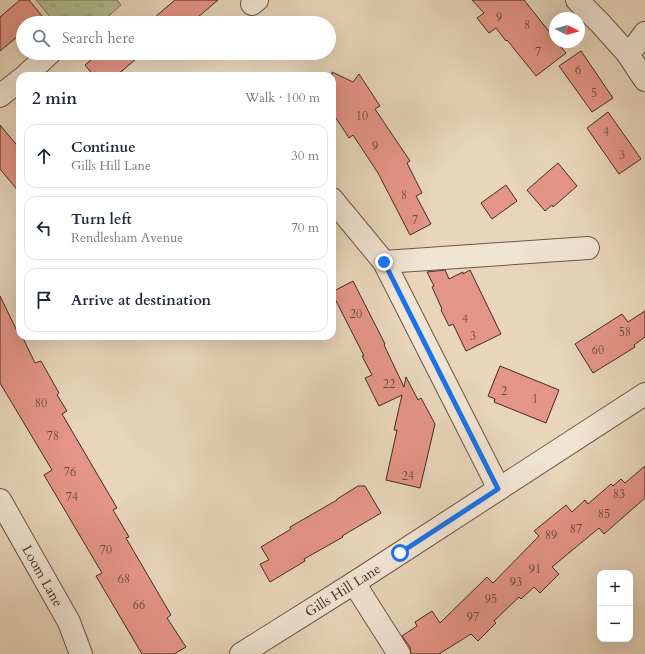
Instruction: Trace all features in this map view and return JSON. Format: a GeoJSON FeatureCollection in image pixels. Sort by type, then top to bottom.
{"type":"FeatureCollection","features":[{"type":"Feature","properties":{"kind":"street"},"geometry":{"type":"LineString","coordinates":[[577,0],[627,52],[645,80]]}},
{"type":"Feature","properties":{"kind":"street"},"geometry":{"type":"LineString","coordinates":[[627,52],[636,45],[645,33]]}},
{"type":"Feature","properties":{"kind":"street"},"geometry":{"type":"LineString","coordinates":[[29,72],[42,60]]}},
{"type":"Feature","properties":{"kind":"street"},"geometry":{"type":"LineString","coordinates":[[0,96],[16,83]]}},
{"type":"Feature","properties":{"kind":"street"},"geometry":{"type":"LineString","coordinates":[[336,204],[384,262],[498,489]]}},
{"type":"Feature","properties":{"kind":"street"},"geometry":{"type":"LineString","coordinates":[[384,262],[588,248]]}},
{"type":"Feature","properties":{"kind":"street","name":"Gills Hill Lane"},"geometry":{"type":"LineString","coordinates":[[241,654],[354,583],[645,394]]}},
{"type":"Feature","properties":{"kind":"street","name":"Loom Lane"},"geometry":{"type":"LineString","coordinates":[[0,500],[69,622],[81,654]]}},
{"type":"Feature","properties":{"kind":"street"},"geometry":{"type":"LineString","coordinates":[[354,583],[399,654]]}},
{"type":"Feature","properties":{"kind":"green space"},"geometry":{"type":"Polygon","coordinates":[[[36,0],[117,0],[121,5],[109,16],[49,16],[36,0]]]}},
{"type":"Feature","properties":{"kind":"building"},"geometry":{"type":"Polygon","coordinates":[[[20,0],[29,0],[42,16],[16,16],[16,38],[0,51],[0,17],[20,0]]]}},
{"type":"Feature","properties":{"kind":"building"},"geometry":{"type":"Polygon","coordinates":[[[175,0],[218,0],[199,16],[156,16],[175,0]]]}},
{"type":"Feature","properties":{"kind":"building"},"geometry":{"type":"Polygon","coordinates":[[[472,0],[524,0],[549,31],[549,48],[562,48],[566,53],[536,76],[496,28],[489,33],[477,18],[484,13],[472,0]]]}},
{"type":"Feature","properties":{"kind":"building"},"geometry":{"type":"Polygon","coordinates":[[[581,51],[613,98],[592,112],[559,66],[581,51]]]}},
{"type":"Feature","properties":{"kind":"building"},"geometry":{"type":"Polygon","coordinates":[[[91,60],[135,60],[121,72],[91,72],[85,65],[91,60]]]}},
{"type":"Feature","properties":{"kind":"building"},"geometry":{"type":"Polygon","coordinates":[[[336,74],[353,82],[359,74],[380,106],[375,109],[410,161],[407,163],[422,193],[416,196],[431,224],[410,235],[378,173],[353,135],[349,138],[336,118],[336,74]]]}},
{"type":"Feature","properties":{"kind":"building"},"geometry":{"type":"Polygon","coordinates":[[[608,112],[641,159],[619,174],[587,128],[608,112]]]}},
{"type":"Feature","properties":{"kind":"building"},"geometry":{"type":"Polygon","coordinates":[[[0,125],[16,144],[16,188],[0,169],[0,125]]]}},
{"type":"Feature","properties":{"kind":"building"},"geometry":{"type":"Polygon","coordinates":[[[558,163],[577,186],[553,207],[552,205],[545,211],[527,190],[558,163]]]}},
{"type":"Feature","properties":{"kind":"building"},"geometry":{"type":"Polygon","coordinates":[[[506,185],[517,201],[492,219],[481,203],[506,185]]]}},
{"type":"Feature","properties":{"kind":"building"},"geometry":{"type":"Polygon","coordinates":[[[445,270],[449,279],[470,270],[501,334],[466,351],[453,324],[449,326],[441,310],[442,309],[432,287],[434,286],[427,272],[445,270]]]}},
{"type":"Feature","properties":{"kind":"building"},"geometry":{"type":"Polygon","coordinates":[[[353,281],[385,344],[384,345],[404,387],[406,377],[418,400],[421,398],[435,424],[420,488],[386,480],[397,430],[394,430],[402,395],[379,406],[365,378],[372,375],[336,301],[336,290],[353,281]]]}},
{"type":"Feature","properties":{"kind":"building"},"geometry":{"type":"Polygon","coordinates":[[[0,296],[16,329],[16,340],[24,340],[35,363],[41,361],[59,393],[57,395],[67,411],[62,414],[117,508],[113,510],[129,537],[126,538],[171,615],[167,618],[186,647],[174,654],[142,654],[96,576],[102,573],[44,475],[52,470],[0,383],[0,296]]]}},
{"type":"Feature","properties":{"kind":"building"},"geometry":{"type":"Polygon","coordinates":[[[645,311],[645,337],[634,345],[635,347],[593,373],[575,344],[622,314],[628,322],[645,311]]]}},
{"type":"Feature","properties":{"kind":"building"},"geometry":{"type":"Polygon","coordinates":[[[500,366],[559,390],[546,423],[494,402],[495,399],[488,396],[500,366]]]}},
{"type":"Feature","properties":{"kind":"building"},"geometry":{"type":"Polygon","coordinates":[[[645,466],[645,498],[604,534],[599,528],[552,567],[559,574],[540,593],[534,587],[521,599],[519,597],[494,621],[496,623],[478,641],[471,634],[439,654],[411,654],[410,647],[402,636],[417,626],[415,622],[432,611],[440,623],[487,577],[493,583],[539,536],[534,531],[566,505],[572,512],[585,500],[588,504],[611,484],[613,486],[621,479],[625,483],[645,466]]]}},
{"type":"Feature","properties":{"kind":"building"},"geometry":{"type":"Polygon","coordinates":[[[358,486],[365,486],[381,513],[304,559],[305,561],[270,582],[260,564],[269,560],[261,547],[291,529],[290,527],[358,486]]]}},
{"type":"Feature","properties":{"kind":"route"},"geometry":{"type":"LineString","coordinates":[[384,262],[498,489],[400,553]]}}]}
